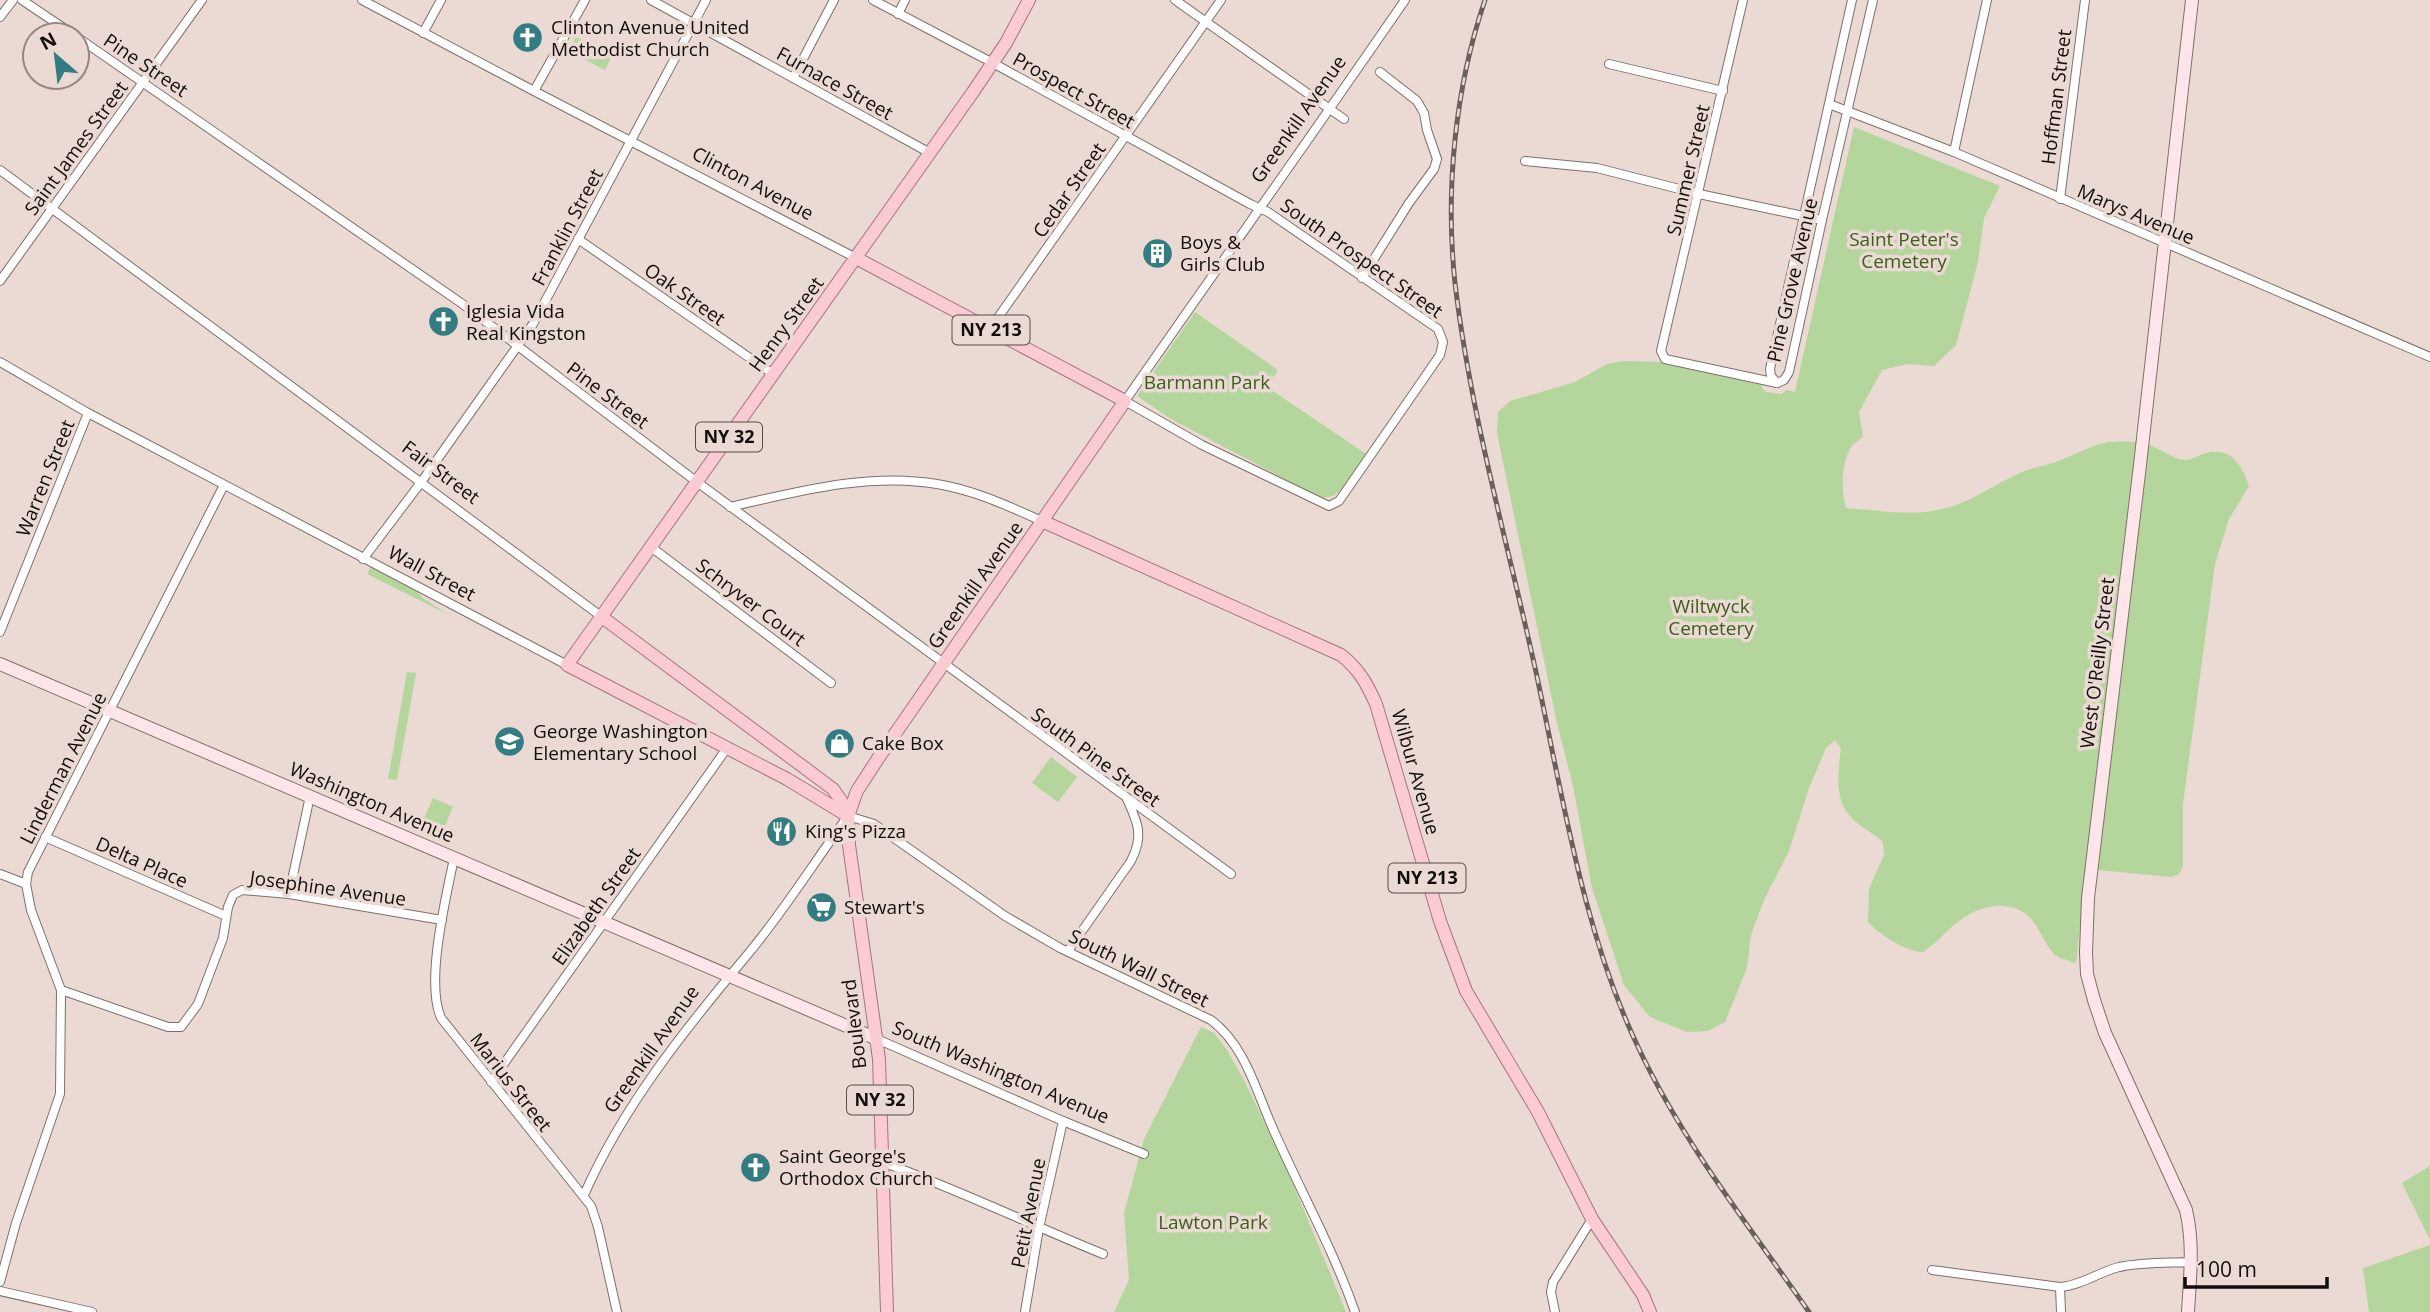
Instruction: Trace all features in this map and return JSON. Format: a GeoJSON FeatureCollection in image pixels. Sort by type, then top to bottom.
{"type":"FeatureCollection","features":[{"type":"Feature","properties":{"kind":"main road","name":"Henry Street"},"geometry":{"type":"LineString","coordinates":[[567,666],[993,63],[1029,0]]}},
{"type":"Feature","properties":{"kind":"main road","name":"Clinton Avenue"},"geometry":{"type":"LineString","coordinates":[[856,258],[1125,401]]}},
{"type":"Feature","properties":{"kind":"main road","name":"Greenkill Avenue"},"geometry":{"type":"LineString","coordinates":[[848,816],[857,791],[1125,401]]}},
{"type":"Feature","properties":{"kind":"main road","name":"Wilbur Avenue"},"geometry":{"type":"LineString","coordinates":[[1042,522],[1341,655],[1354,665],[1365,679],[1376,704],[1454,964],[1465,991],[1538,1112],[1592,1219],[1643,1295],[1650,1312]]}},
{"type":"Feature","properties":{"kind":"main road","name":"Fair Street"},"geometry":{"type":"LineString","coordinates":[[602,617],[833,789],[848,816]]}},
{"type":"Feature","properties":{"kind":"main road","name":"Wall Street"},"geometry":{"type":"LineString","coordinates":[[567,666],[787,779],[848,816]]}},
{"type":"Feature","properties":{"kind":"main road","name":"Boulevard"},"geometry":{"type":"LineString","coordinates":[[848,816],[849,845],[877,1039],[887,1312]]}},
{"type":"Feature","properties":{"kind":"street"},"geometry":{"type":"LineString","coordinates":[[0,17],[13,0]]}},
{"type":"Feature","properties":{"kind":"street","name":"Pine Street"},"geometry":{"type":"LineString","coordinates":[[22,0],[53,21]]}},
{"type":"Feature","properties":{"kind":"street","name":"Saint James Street"},"geometry":{"type":"LineString","coordinates":[[0,281],[202,0]]}},
{"type":"Feature","properties":{"kind":"street","name":"Clinton Avenue"},"geometry":{"type":"LineString","coordinates":[[362,0],[856,258]]}},
{"type":"Feature","properties":{"kind":"street"},"geometry":{"type":"LineString","coordinates":[[424,33],[442,0]]}},
{"type":"Feature","properties":{"kind":"street"},"geometry":{"type":"LineString","coordinates":[[534,92],[584,0]]}},
{"type":"Feature","properties":{"kind":"street","name":"Furnace Street"},"geometry":{"type":"LineString","coordinates":[[651,0],[930,153]]}},
{"type":"Feature","properties":{"kind":"street","name":"Franklin Street"},"geometry":{"type":"LineString","coordinates":[[363,559],[533,324],[706,0]]}},
{"type":"Feature","properties":{"kind":"street"},"geometry":{"type":"LineString","coordinates":[[793,78],[834,0]]}},
{"type":"Feature","properties":{"kind":"street","name":"Prospect Street"},"geometry":{"type":"LineString","coordinates":[[873,0],[1260,208]]}},
{"type":"Feature","properties":{"kind":"street"},"geometry":{"type":"LineString","coordinates":[[898,14],[905,0]]}},
{"type":"Feature","properties":{"kind":"street"},"geometry":{"type":"LineString","coordinates":[[1175,0],[1344,119]]}},
{"type":"Feature","properties":{"kind":"street","name":"Cedar Street"},"geometry":{"type":"LineString","coordinates":[[990,330],[1221,0]]}},
{"type":"Feature","properties":{"kind":"street","name":"Greenkill Avenue"},"geometry":{"type":"LineString","coordinates":[[1125,401],[1405,0]]}},
{"type":"Feature","properties":{"kind":"street","name":"Summer Street"},"geometry":{"type":"LineString","coordinates":[[1743,0],[1661,355],[1665,359],[1777,383]]}},
{"type":"Feature","properties":{"kind":"street","name":"Pine Grove Avenue"},"geometry":{"type":"LineString","coordinates":[[1852,0],[1770,369],[1771,376],[1777,383],[1784,380],[1789,372],[1873,0]]}},
{"type":"Feature","properties":{"kind":"street"},"geometry":{"type":"LineString","coordinates":[[1954,152],[1987,0]]}},
{"type":"Feature","properties":{"kind":"street","name":"Hoffman Street"},"geometry":{"type":"LineString","coordinates":[[2060,199],[2085,0]]}},
{"type":"Feature","properties":{"kind":"street","name":"West O'Reilly Street"},"geometry":{"type":"LineString","coordinates":[[2188,1312],[2192,1262],[2191,1233],[2186,1210],[2105,1033],[2087,974],[2086,952],[2088,898],[2166,243],[2192,0]]}},
{"type":"Feature","properties":{"kind":"street","name":"Pine Street"},"geometry":{"type":"LineString","coordinates":[[91,47],[377,243],[944,663]]}},
{"type":"Feature","properties":{"kind":"street"},"geometry":{"type":"LineString","coordinates":[[1609,64],[1723,91]]}},
{"type":"Feature","properties":{"kind":"street"},"geometry":{"type":"LineString","coordinates":[[1362,278],[1409,203],[1434,169],[1437,159],[1424,113],[1417,101],[1380,72]]}},
{"type":"Feature","properties":{"kind":"street","name":"Marys Avenue"},"geometry":{"type":"LineString","coordinates":[[1829,104],[1954,152],[2430,357]]}},
{"type":"Feature","properties":{"kind":"street"},"geometry":{"type":"LineString","coordinates":[[1525,161],[1597,168],[1699,194],[1822,220]]}},
{"type":"Feature","properties":{"kind":"street","name":"Fair Street"},"geometry":{"type":"LineString","coordinates":[[0,170],[602,617]]}},
{"type":"Feature","properties":{"kind":"street","name":"South Prospect Street"},"geometry":{"type":"LineString","coordinates":[[1125,401],[1214,451],[1309,498],[1329,506],[1339,501],[1427,375],[1440,355],[1443,342],[1440,332],[1260,208]]}},
{"type":"Feature","properties":{"kind":"street","name":"Oak Street"},"geometry":{"type":"LineString","coordinates":[[578,239],[774,374]]}},
{"type":"Feature","properties":{"kind":"street","name":"Wall Street"},"geometry":{"type":"LineString","coordinates":[[0,362],[88,413],[567,666]]}},
{"type":"Feature","properties":{"kind":"street","name":"Warren Street"},"geometry":{"type":"LineString","coordinates":[[0,632],[88,413]]}},
{"type":"Feature","properties":{"kind":"street"},"geometry":{"type":"LineString","coordinates":[[730,507],[853,483],[920,481],[969,491],[1042,522]]}},
{"type":"Feature","properties":{"kind":"street","name":"Linderman Avenue"},"geometry":{"type":"LineString","coordinates":[[26,884],[45,837],[99,736],[109,710],[223,485]]}},
{"type":"Feature","properties":{"kind":"street","name":"Schryver Court"},"geometry":{"type":"LineString","coordinates":[[651,547],[831,683]]}},
{"type":"Feature","properties":{"kind":"street","name":"South Pine Street"},"geometry":{"type":"LineString","coordinates":[[944,663],[1231,874]]}},
{"type":"Feature","properties":{"kind":"street","name":"Washington Avenue"},"geometry":{"type":"LineString","coordinates":[[0,664],[728,975]]}},
{"type":"Feature","properties":{"kind":"street","name":"Elizabeth Street"},"geometry":{"type":"LineString","coordinates":[[491,1082],[727,748]]}},
{"type":"Feature","properties":{"kind":"street"},"geometry":{"type":"LineString","coordinates":[[289,894],[310,796]]}},
{"type":"Feature","properties":{"kind":"street"},"geometry":{"type":"LineString","coordinates":[[1068,951],[1139,846],[1135,818],[1127,799]]}},
{"type":"Feature","properties":{"kind":"street","name":"Greenkill Avenue"},"geometry":{"type":"LineString","coordinates":[[584,1195],[606,1148],[642,1091],[728,975],[749,953],[848,816]]}},
{"type":"Feature","properties":{"kind":"street","name":"South Wall Street"},"geometry":{"type":"LineString","coordinates":[[848,816],[874,824],[1005,916],[1068,951],[1211,1020],[1220,1027],[1250,1074],[1273,1131],[1326,1240],[1355,1312]]}},
{"type":"Feature","properties":{"kind":"street","name":"Delta Place"},"geometry":{"type":"LineString","coordinates":[[45,837],[226,916]]}},
{"type":"Feature","properties":{"kind":"street","name":"Marius Street"},"geometry":{"type":"LineString","coordinates":[[454,858],[442,920],[434,990],[438,1010],[555,1164],[591,1206],[617,1312]]}},
{"type":"Feature","properties":{"kind":"street"},"geometry":{"type":"LineString","coordinates":[[0,874],[26,884],[31,910],[61,990],[60,1094],[16,1223],[0,1282]]}},
{"type":"Feature","properties":{"kind":"street","name":"Josephine Avenue"},"geometry":{"type":"LineString","coordinates":[[226,916],[233,895],[242,890],[289,894],[442,920]]}},
{"type":"Feature","properties":{"kind":"street"},"geometry":{"type":"LineString","coordinates":[[61,990],[168,1027],[181,1027],[198,1004],[223,938],[226,916]]}},
{"type":"Feature","properties":{"kind":"street","name":"South Washington Avenue"},"geometry":{"type":"LineString","coordinates":[[728,975],[1144,1154]]}},
{"type":"Feature","properties":{"kind":"street","name":"Petit Avenue"},"geometry":{"type":"LineString","coordinates":[[1025,1312],[1039,1228],[1063,1121]]}},
{"type":"Feature","properties":{"kind":"street"},"geometry":{"type":"LineString","coordinates":[[882,1162],[962,1193],[1103,1254]]}},
{"type":"Feature","properties":{"kind":"street"},"geometry":{"type":"LineString","coordinates":[[1555,1312],[1551,1292],[1553,1282],[1592,1219]]}},
{"type":"Feature","properties":{"kind":"street"},"geometry":{"type":"LineString","coordinates":[[1932,1270],[2060,1287],[2122,1266],[2192,1262]]}},
{"type":"Feature","properties":{"kind":"street"},"geometry":{"type":"LineString","coordinates":[[2060,1287],[2060,1312]]}},
{"type":"Feature","properties":{"kind":"street"},"geometry":{"type":"LineString","coordinates":[[0,1291],[92,1312]]}},
{"type":"Feature","properties":{"kind":"green space"},"geometry":{"type":"Polygon","coordinates":[[[576,37],[612,56],[605,70],[568,51],[576,37]]]}},
{"type":"Feature","properties":{"kind":"green space","name":"Wiltwyck Cemetery"},"geometry":{"type":"Polygon","coordinates":[[[1854,127],[2000,186],[1984,218],[1978,262],[1956,345],[1934,366],[1908,364],[1882,370],[1859,412],[1863,437],[1851,447],[1843,470],[1846,508],[1906,513],[1942,509],[1972,498],[2020,473],[2102,443],[2137,442],[2076,963],[2055,955],[2031,919],[2016,908],[2007,906],[1989,907],[1970,914],[1923,952],[1901,946],[1873,927],[1868,922],[1869,889],[1884,855],[1883,842],[1856,822],[1844,806],[1839,788],[1841,748],[1835,740],[1826,748],[1809,788],[1789,851],[1764,900],[1751,935],[1747,968],[1725,1022],[1708,1031],[1687,1032],[1650,1017],[1624,985],[1592,888],[1573,786],[1557,723],[1497,433],[1498,412],[1510,401],[1575,382],[1607,364],[1624,361],[1660,362],[1762,385],[1766,392],[1795,392],[1854,127]]]}},
{"type":"Feature","properties":{"kind":"green space","name":"Barmann Park"},"geometry":{"type":"Polygon","coordinates":[[[1195,312],[1278,370],[1267,387],[1366,454],[1341,490],[1334,495],[1319,497],[1171,419],[1137,396],[1195,312]]]}},
{"type":"Feature","properties":{"kind":"green space"},"geometry":{"type":"Polygon","coordinates":[[[2148,445],[2185,460],[2206,453],[2229,455],[2243,471],[2249,486],[2229,519],[2215,564],[2183,804],[2183,866],[2179,874],[2171,877],[2098,870],[2148,445]]]}},
{"type":"Feature","properties":{"kind":"green space"},"geometry":{"type":"Polygon","coordinates":[[[372,566],[411,586],[423,598],[447,614],[367,574],[372,566]]]}},
{"type":"Feature","properties":{"kind":"green space"},"geometry":{"type":"Polygon","coordinates":[[[407,672],[416,673],[397,780],[388,779],[407,672]]]}},
{"type":"Feature","properties":{"kind":"green space"},"geometry":{"type":"Polygon","coordinates":[[[1051,757],[1077,777],[1058,802],[1032,783],[1051,757]]]}},
{"type":"Feature","properties":{"kind":"green space"},"geometry":{"type":"Polygon","coordinates":[[[433,798],[453,807],[443,830],[423,821],[433,798]]]}},
{"type":"Feature","properties":{"kind":"green space","name":"Lawton Park"},"geometry":{"type":"Polygon","coordinates":[[[1201,1027],[1214,1033],[1245,1082],[1289,1174],[1346,1312],[1114,1312],[1129,1280],[1124,1213],[1144,1139],[1201,1027]]]}},
{"type":"Feature","properties":{"kind":"green space"},"geometry":{"type":"Polygon","coordinates":[[[2430,1166],[2430,1240],[2402,1183],[2430,1166]]]}},
{"type":"Feature","properties":{"kind":"green space"},"geometry":{"type":"Polygon","coordinates":[[[2430,1245],[2430,1312],[2369,1312],[2363,1268],[2430,1245]]]}},
{"type":"Feature","properties":{"kind":"railway"},"geometry":{"type":"LineString","coordinates":[[1485,0],[1466,68],[1455,140],[1451,212],[1455,283],[1480,429],[1577,864],[1603,958],[1639,1049],[1657,1084],[1718,1184],[1809,1312]]}},
{"type":"Feature","properties":{"kind":"place","name":"Clinton Avenue United Methodist Church"},"geometry":{"type":"Point","coordinates":[528,38]}},
{"type":"Feature","properties":{"kind":"place","name":"Boys & Girls Club"},"geometry":{"type":"Point","coordinates":[1157,253]}},
{"type":"Feature","properties":{"kind":"place","name":"Iglesia Vida Real Kingston"},"geometry":{"type":"Point","coordinates":[443,322]}},
{"type":"Feature","properties":{"kind":"place","name":"George Washington Elementary School"},"geometry":{"type":"Point","coordinates":[510,742]}},
{"type":"Feature","properties":{"kind":"place","name":"Cake Box"},"geometry":{"type":"Point","coordinates":[839,743]}},
{"type":"Feature","properties":{"kind":"place","name":"King's Pizza"},"geometry":{"type":"Point","coordinates":[782,831]}},
{"type":"Feature","properties":{"kind":"place","name":"Stewart's"},"geometry":{"type":"Point","coordinates":[821,907]}},
{"type":"Feature","properties":{"kind":"place","name":"Saint George's Orthodox Church"},"geometry":{"type":"Point","coordinates":[756,1167]}},
{"type":"Feature","properties":{"kind":"park label","name":"Saint Peter's Cemetery"},"geometry":{"type":"Point","coordinates":[1904,250]}}]}
